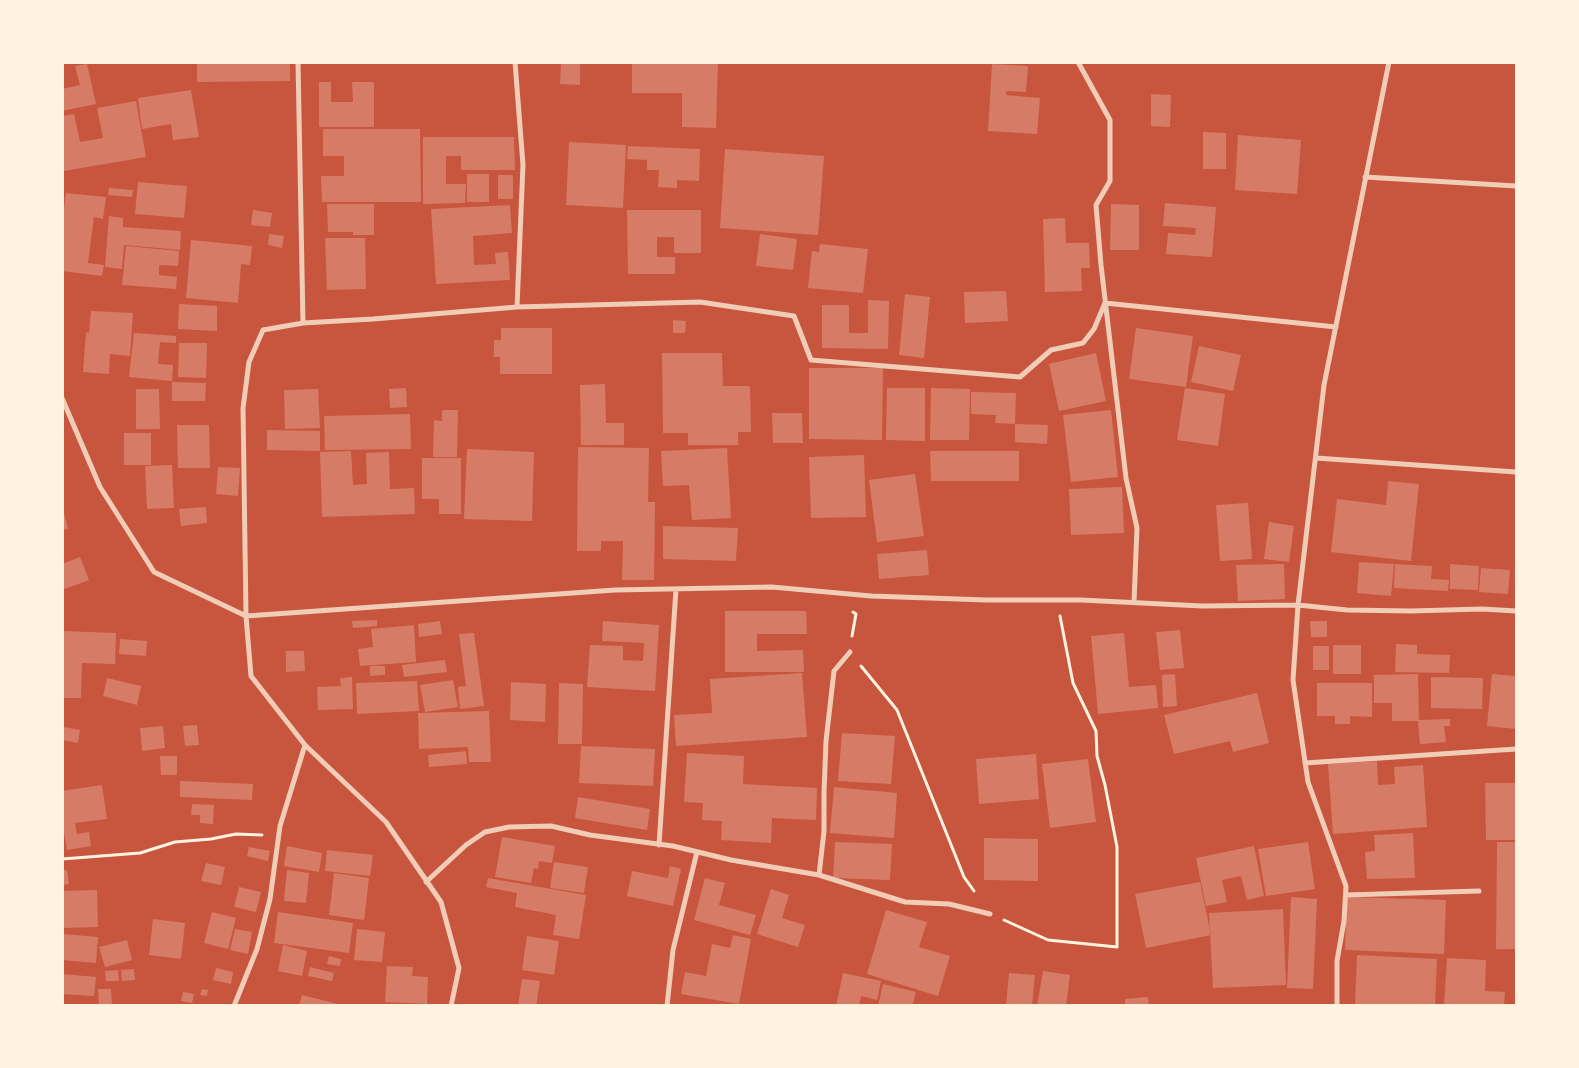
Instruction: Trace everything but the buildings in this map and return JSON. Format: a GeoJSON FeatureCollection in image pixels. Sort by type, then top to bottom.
{"type":"FeatureCollection","features":[{"type":"Feature","properties":{"kind":"street"},"geometry":{"type":"LineString","coordinates":[[298,62],[303,323]]}},
{"type":"Feature","properties":{"kind":"street"},"geometry":{"type":"LineString","coordinates":[[515,62],[523,165],[517,307]]}},
{"type":"Feature","properties":{"kind":"street"},"geometry":{"type":"LineString","coordinates":[[1078,62],[1110,120],[1110,181],[1096,205],[1100,265],[1126,478],[1137,528],[1134,602]]}},
{"type":"Feature","properties":{"kind":"street"},"geometry":{"type":"LineString","coordinates":[[1337,1006],[1337,960],[1344,921],[1346,886],[1308,782],[1293,680],[1298,606],[1324,385],[1389,62]]}},
{"type":"Feature","properties":{"kind":"street"},"geometry":{"type":"LineString","coordinates":[[1365,177],[1516,186]]}},
{"type":"Feature","properties":{"kind":"street"},"geometry":{"type":"LineString","coordinates":[[451,1006],[459,968],[441,902],[386,822],[305,745],[250,676],[246,616],[243,408],[249,362],[263,330],[303,323],[517,307],[700,302],[794,316],[811,360],[1020,377],[1051,350],[1083,343],[1094,328],[1105,303]]}},
{"type":"Feature","properties":{"kind":"street"},"geometry":{"type":"LineString","coordinates":[[1105,303],[1336,327]]}},
{"type":"Feature","properties":{"kind":"street"},"geometry":{"type":"LineString","coordinates":[[62,398],[100,488],[154,572],[246,616],[614,590],[772,587],[832,593],[986,600],[1134,602],[1202,606],[1298,606],[1356,610],[1482,609],[1516,611]]}},
{"type":"Feature","properties":{"kind":"street"},"geometry":{"type":"LineString","coordinates":[[1316,458],[1516,472]]}},
{"type":"Feature","properties":{"kind":"street"},"geometry":{"type":"LineString","coordinates":[[659,845],[676,589]]}},
{"type":"Feature","properties":{"kind":"street"},"geometry":{"type":"LineString","coordinates":[[818,875],[824,831],[826,741],[834,671],[850,652]]}},
{"type":"Feature","properties":{"kind":"street"},"geometry":{"type":"LineString","coordinates":[[234,1006],[257,949],[270,899],[280,826],[305,745]]}},
{"type":"Feature","properties":{"kind":"street"},"geometry":{"type":"LineString","coordinates":[[1305,763],[1516,749]]}},
{"type":"Feature","properties":{"kind":"street"},"geometry":{"type":"LineString","coordinates":[[426,882],[466,845],[485,832],[509,827],[551,826],[590,835],[672,846],[731,860],[818,875],[905,902],[949,904],[990,914]]}},
{"type":"Feature","properties":{"kind":"street"},"geometry":{"type":"LineString","coordinates":[[666,1006],[673,950],[697,852]]}},
{"type":"Feature","properties":{"kind":"street"},"geometry":{"type":"LineString","coordinates":[[1346,894],[1479,891]]}},
{"type":"Feature","properties":{"kind":"path"},"geometry":{"type":"LineString","coordinates":[[832,593],[856,614],[850,652],[897,710],[964,877],[990,914],[1048,940],[1117,947],[1117,847],[1105,785],[1097,756],[1096,731],[1073,683],[1068,649],[1056,600]]}},
{"type":"Feature","properties":{"kind":"path"},"geometry":{"type":"LineString","coordinates":[[62,859],[140,853],[175,842],[210,839],[236,834],[279,836]]}}]}
